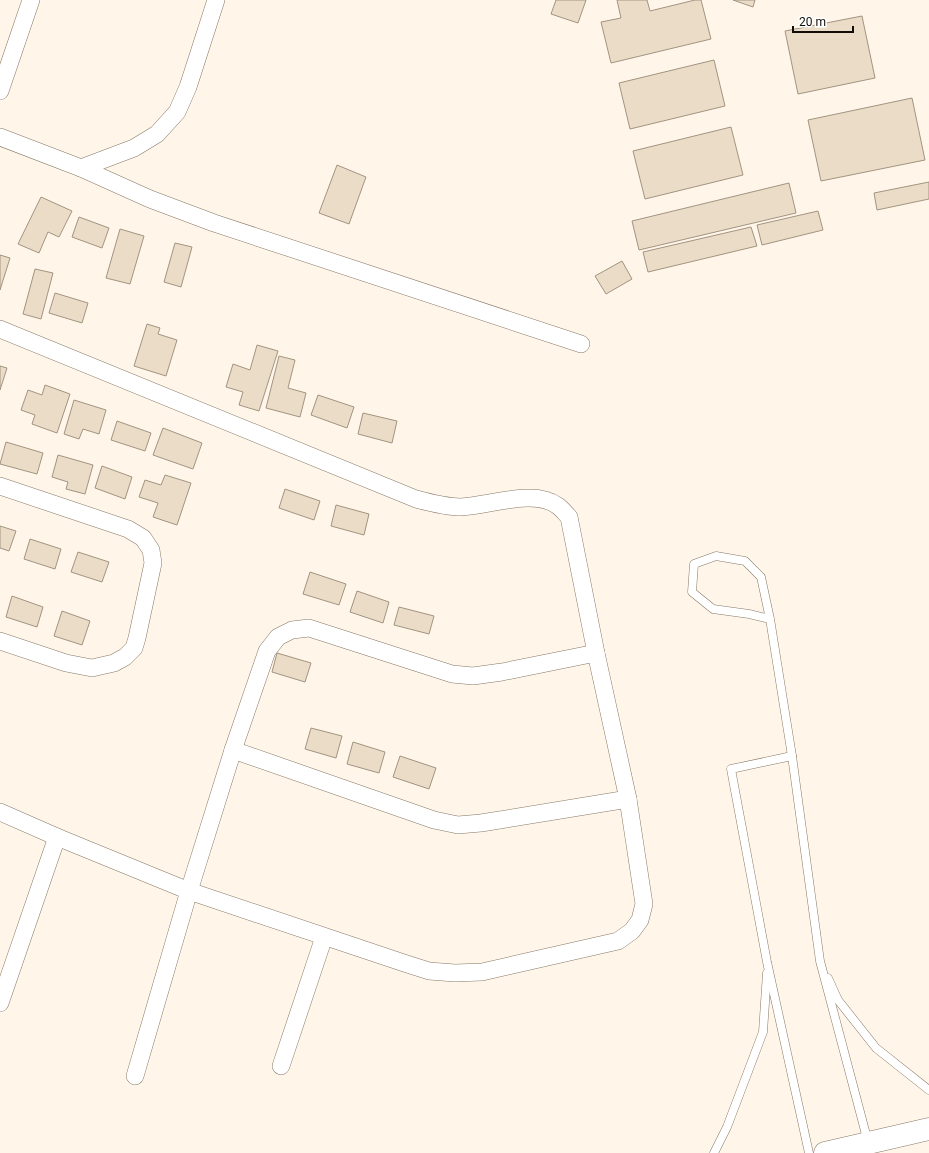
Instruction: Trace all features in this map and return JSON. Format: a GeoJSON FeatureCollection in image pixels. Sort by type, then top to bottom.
{"type":"FeatureCollection","features":[{"type":"Feature","properties":{"kind":"main road"},"geometry":{"type":"LineString","coordinates":[[825,1153],[929,1129]]}},
{"type":"Feature","properties":{"kind":"street"},"geometry":{"type":"LineString","coordinates":[[0,91],[31,0]]}},
{"type":"Feature","properties":{"kind":"street"},"geometry":{"type":"LineString","coordinates":[[81,168],[134,148],[157,134],[177,112],[188,87],[216,0]]}},
{"type":"Feature","properties":{"kind":"street"},"geometry":{"type":"LineString","coordinates":[[0,138],[81,168],[150,199],[214,223],[581,344]]}},
{"type":"Feature","properties":{"kind":"street"},"geometry":{"type":"LineString","coordinates":[[0,329],[416,500],[439,505],[462,507],[524,498],[540,498],[557,505],[569,517],[596,653],[628,799],[644,904],[640,920],[632,931],[618,941],[482,972],[455,973],[429,971],[189,891],[0,812]]}},
{"type":"Feature","properties":{"kind":"street"},"geometry":{"type":"LineString","coordinates":[[0,486],[128,529],[143,538],[151,550],[153,563],[134,648],[125,657],[114,664],[92,668],[66,662],[0,641]]}},
{"type":"Feature","properties":{"kind":"street"},"geometry":{"type":"LineString","coordinates":[[135,1076],[189,891],[233,750],[267,651],[278,637],[292,630],[309,628],[452,674],[473,676],[502,672],[596,653]]}},
{"type":"Feature","properties":{"kind":"street"},"geometry":{"type":"LineString","coordinates":[[233,750],[434,820],[458,825],[481,823],[628,799]]}},
{"type":"Feature","properties":{"kind":"street"},"geometry":{"type":"LineString","coordinates":[[0,1004],[57,837]]}},
{"type":"Feature","properties":{"kind":"street"},"geometry":{"type":"LineString","coordinates":[[281,1066],[324,937]]}},
{"type":"Feature","properties":{"kind":"lane"},"geometry":{"type":"LineString","coordinates":[[770,619],[713,608],[692,592],[694,564],[716,556],[745,561],[761,577],[770,619],[792,756],[820,961],[868,1143]]}},
{"type":"Feature","properties":{"kind":"lane"},"geometry":{"type":"LineString","coordinates":[[792,756],[731,769],[767,962],[809,1153]]}},
{"type":"Feature","properties":{"kind":"lane"},"geometry":{"type":"LineString","coordinates":[[820,961],[838,1000],[876,1048],[929,1090]]}},
{"type":"Feature","properties":{"kind":"lane"},"geometry":{"type":"LineString","coordinates":[[714,1153],[727,1127],[763,1032],[767,962]]}},
{"type":"Feature","properties":{"kind":"building"},"geometry":{"type":"Polygon","coordinates":[[[556,0],[586,0],[578,23],[551,14],[556,0]]]}},
{"type":"Feature","properties":{"kind":"building"},"geometry":{"type":"Polygon","coordinates":[[[617,0],[647,0],[650,11],[695,0],[701,0],[711,39],[611,63],[601,22],[621,18],[617,0]]]}},
{"type":"Feature","properties":{"kind":"building"},"geometry":{"type":"Polygon","coordinates":[[[733,0],[755,0],[753,7],[733,0]]]}},
{"type":"Feature","properties":{"kind":"building"},"geometry":{"type":"Polygon","coordinates":[[[862,16],[875,78],[798,94],[785,31],[862,16]]]}},
{"type":"Feature","properties":{"kind":"building"},"geometry":{"type":"Polygon","coordinates":[[[714,60],[725,106],[630,129],[619,83],[714,60]]]}},
{"type":"Feature","properties":{"kind":"building"},"geometry":{"type":"Polygon","coordinates":[[[912,98],[925,160],[821,181],[808,120],[912,98]]]}},
{"type":"Feature","properties":{"kind":"building"},"geometry":{"type":"Polygon","coordinates":[[[731,127],[743,175],[645,199],[633,151],[731,127]]]}},
{"type":"Feature","properties":{"kind":"building"},"geometry":{"type":"Polygon","coordinates":[[[337,165],[366,177],[349,224],[319,213],[337,165]]]}},
{"type":"Feature","properties":{"kind":"building"},"geometry":{"type":"Polygon","coordinates":[[[929,182],[929,199],[877,210],[874,193],[929,182]]]}},
{"type":"Feature","properties":{"kind":"building"},"geometry":{"type":"Polygon","coordinates":[[[789,183],[796,213],[639,250],[632,221],[789,183]]]}},
{"type":"Feature","properties":{"kind":"building"},"geometry":{"type":"Polygon","coordinates":[[[41,197],[72,211],[59,237],[48,232],[39,253],[18,244],[41,197]]]}},
{"type":"Feature","properties":{"kind":"building"},"geometry":{"type":"Polygon","coordinates":[[[818,211],[823,230],[762,245],[757,225],[818,211]]]}},
{"type":"Feature","properties":{"kind":"building"},"geometry":{"type":"Polygon","coordinates":[[[79,217],[109,228],[102,248],[72,237],[79,217]]]}},
{"type":"Feature","properties":{"kind":"building"},"geometry":{"type":"Polygon","coordinates":[[[751,227],[757,246],[648,272],[643,252],[751,227]]]}},
{"type":"Feature","properties":{"kind":"building"},"geometry":{"type":"Polygon","coordinates":[[[120,229],[144,236],[130,284],[106,278],[120,229]]]}},
{"type":"Feature","properties":{"kind":"building"},"geometry":{"type":"Polygon","coordinates":[[[175,243],[192,247],[181,287],[164,282],[175,243]]]}},
{"type":"Feature","properties":{"kind":"building"},"geometry":{"type":"Polygon","coordinates":[[[0,255],[10,258],[0,290],[0,255]]]}},
{"type":"Feature","properties":{"kind":"building"},"geometry":{"type":"Polygon","coordinates":[[[622,261],[632,279],[606,294],[595,276],[622,261]]]}},
{"type":"Feature","properties":{"kind":"building"},"geometry":{"type":"Polygon","coordinates":[[[35,269],[53,273],[41,319],[23,314],[35,269]]]}},
{"type":"Feature","properties":{"kind":"building"},"geometry":{"type":"Polygon","coordinates":[[[55,293],[88,303],[82,323],[49,313],[55,293]]]}},
{"type":"Feature","properties":{"kind":"building"},"geometry":{"type":"Polygon","coordinates":[[[147,324],[160,328],[158,334],[177,340],[166,376],[134,366],[147,324]]]}},
{"type":"Feature","properties":{"kind":"building"},"geometry":{"type":"Polygon","coordinates":[[[257,345],[278,351],[259,411],[239,405],[243,392],[226,387],[233,364],[250,370],[257,345]]]}},
{"type":"Feature","properties":{"kind":"building"},"geometry":{"type":"Polygon","coordinates":[[[279,356],[295,360],[288,388],[306,393],[300,417],[266,408],[279,356]]]}},
{"type":"Feature","properties":{"kind":"building"},"geometry":{"type":"Polygon","coordinates":[[[0,366],[7,368],[0,390],[0,366]]]}},
{"type":"Feature","properties":{"kind":"building"},"geometry":{"type":"Polygon","coordinates":[[[45,385],[70,394],[57,433],[32,424],[35,415],[21,410],[28,390],[42,395],[45,385]]]}},
{"type":"Feature","properties":{"kind":"building"},"geometry":{"type":"Polygon","coordinates":[[[318,395],[354,407],[347,428],[311,415],[318,395]]]}},
{"type":"Feature","properties":{"kind":"building"},"geometry":{"type":"Polygon","coordinates":[[[74,400],[106,410],[99,434],[83,429],[79,439],[64,434],[74,400]]]}},
{"type":"Feature","properties":{"kind":"building"},"geometry":{"type":"Polygon","coordinates":[[[363,413],[397,421],[392,443],[358,434],[363,413]]]}},
{"type":"Feature","properties":{"kind":"building"},"geometry":{"type":"Polygon","coordinates":[[[117,421],[151,433],[145,451],[111,440],[117,421]]]}},
{"type":"Feature","properties":{"kind":"building"},"geometry":{"type":"Polygon","coordinates":[[[163,428],[202,443],[193,469],[153,455],[163,428]]]}},
{"type":"Feature","properties":{"kind":"building"},"geometry":{"type":"Polygon","coordinates":[[[6,442],[43,453],[37,474],[0,464],[6,442]]]}},
{"type":"Feature","properties":{"kind":"building"},"geometry":{"type":"Polygon","coordinates":[[[58,455],[93,465],[85,494],[66,489],[68,482],[52,477],[58,455]]]}},
{"type":"Feature","properties":{"kind":"building"},"geometry":{"type":"Polygon","coordinates":[[[102,466],[132,477],[125,499],[95,488],[102,466]]]}},
{"type":"Feature","properties":{"kind":"building"},"geometry":{"type":"Polygon","coordinates":[[[165,475],[191,483],[177,525],[153,517],[158,503],[139,497],[145,480],[161,485],[165,475]]]}},
{"type":"Feature","properties":{"kind":"building"},"geometry":{"type":"Polygon","coordinates":[[[285,489],[320,501],[314,520],[279,508],[285,489]]]}},
{"type":"Feature","properties":{"kind":"building"},"geometry":{"type":"Polygon","coordinates":[[[336,505],[369,514],[364,535],[331,526],[336,505]]]}},
{"type":"Feature","properties":{"kind":"building"},"geometry":{"type":"Polygon","coordinates":[[[0,526],[16,531],[9,551],[0,548],[0,526]]]}},
{"type":"Feature","properties":{"kind":"building"},"geometry":{"type":"Polygon","coordinates":[[[30,539],[61,549],[55,569],[24,559],[30,539]]]}},
{"type":"Feature","properties":{"kind":"building"},"geometry":{"type":"Polygon","coordinates":[[[78,552],[109,562],[102,582],[71,572],[78,552]]]}},
{"type":"Feature","properties":{"kind":"building"},"geometry":{"type":"Polygon","coordinates":[[[310,572],[346,584],[339,605],[303,594],[310,572]]]}},
{"type":"Feature","properties":{"kind":"building"},"geometry":{"type":"Polygon","coordinates":[[[357,591],[389,602],[383,623],[350,612],[357,591]]]}},
{"type":"Feature","properties":{"kind":"building"},"geometry":{"type":"Polygon","coordinates":[[[12,596],[43,607],[37,627],[6,617],[12,596]]]}},
{"type":"Feature","properties":{"kind":"building"},"geometry":{"type":"Polygon","coordinates":[[[399,607],[434,616],[429,634],[394,625],[399,607]]]}},
{"type":"Feature","properties":{"kind":"building"},"geometry":{"type":"Polygon","coordinates":[[[62,611],[90,621],[82,645],[54,636],[62,611]]]}},
{"type":"Feature","properties":{"kind":"building"},"geometry":{"type":"Polygon","coordinates":[[[277,653],[311,663],[305,682],[272,672],[277,653]]]}},
{"type":"Feature","properties":{"kind":"building"},"geometry":{"type":"Polygon","coordinates":[[[311,728],[342,736],[336,758],[305,749],[311,728]]]}},
{"type":"Feature","properties":{"kind":"building"},"geometry":{"type":"Polygon","coordinates":[[[353,742],[385,752],[379,773],[347,764],[353,742]]]}},
{"type":"Feature","properties":{"kind":"building"},"geometry":{"type":"Polygon","coordinates":[[[400,756],[436,768],[429,789],[393,777],[400,756]]]}}]}
